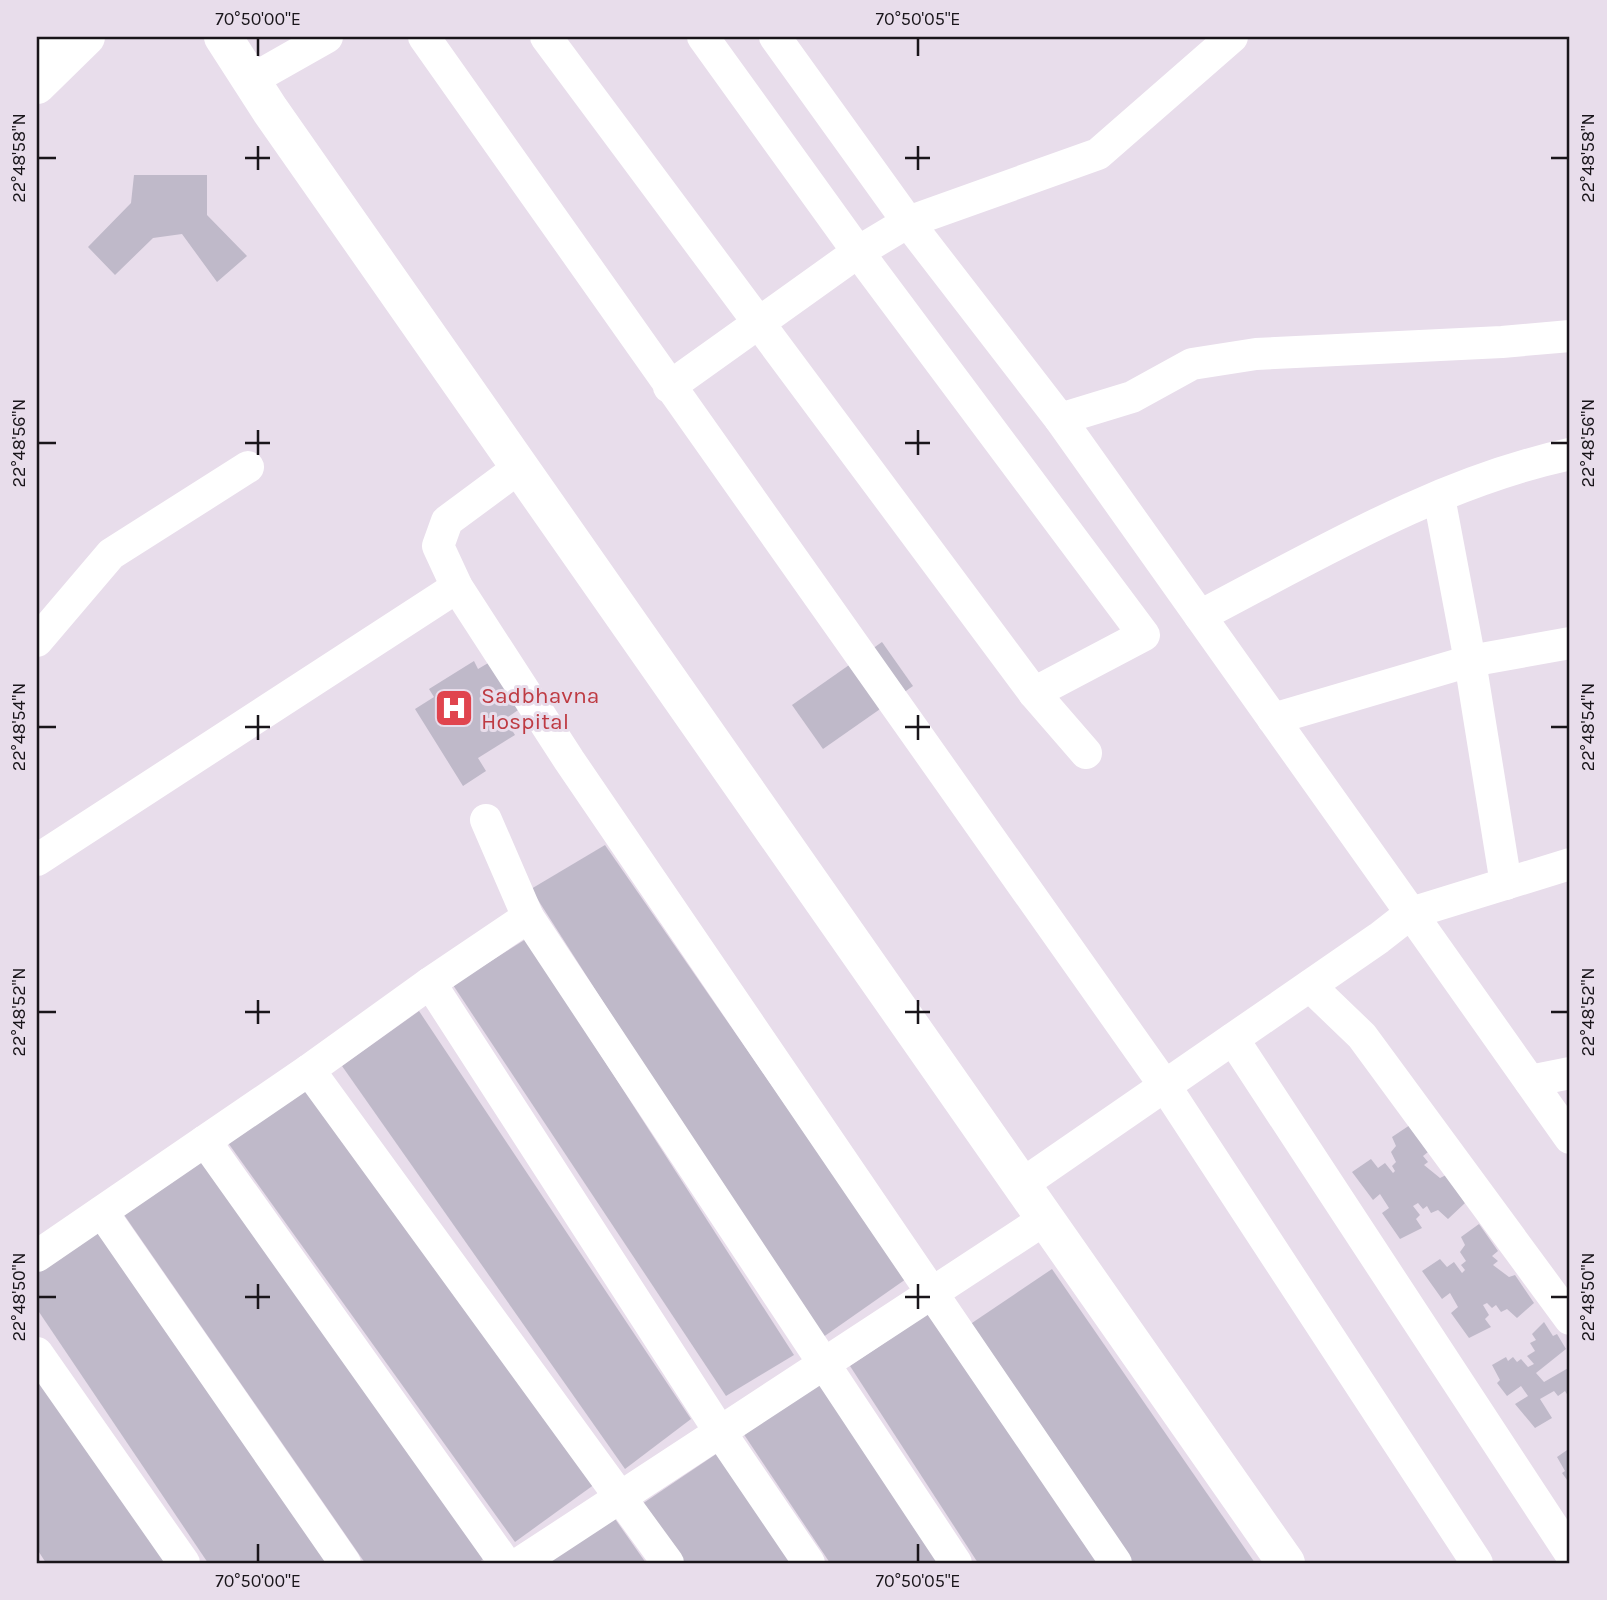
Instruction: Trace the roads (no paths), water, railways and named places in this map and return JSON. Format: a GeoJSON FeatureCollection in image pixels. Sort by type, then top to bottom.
{"type":"FeatureCollection","features":[{"type":"Feature","properties":{"kind":"street"},"geometry":{"type":"LineString","coordinates":[[223,37],[1286,1563]]}},
{"type":"Feature","properties":{"kind":"street"},"geometry":{"type":"LineString","coordinates":[[251,80],[327,37]]}},
{"type":"Feature","properties":{"kind":"street"},"geometry":{"type":"LineString","coordinates":[[424,37],[1165,1086],[1477,1563]]}},
{"type":"Feature","properties":{"kind":"street"},"geometry":{"type":"LineString","coordinates":[[547,37],[1034,693],[1086,753]]}},
{"type":"Feature","properties":{"kind":"street"},"geometry":{"type":"LineString","coordinates":[[703,37],[1144,635],[1034,693]]}},
{"type":"Feature","properties":{"kind":"street"},"geometry":{"type":"LineString","coordinates":[[775,37],[908,222],[1060,419],[1570,1138]]}},
{"type":"Feature","properties":{"kind":"street"},"geometry":{"type":"LineString","coordinates":[[669,387],[859,252],[908,222],[1098,154],[1232,37]]}},
{"type":"Feature","properties":{"kind":"street"},"geometry":{"type":"LineString","coordinates":[[37,45],[82,42]]}},
{"type":"Feature","properties":{"kind":"street"},"geometry":{"type":"LineString","coordinates":[[37,85],[82,42]]}},
{"type":"Feature","properties":{"kind":"street"},"geometry":{"type":"LineString","coordinates":[[1060,419],[1132,397],[1192,364],[1256,354],[1570,336]]}},
{"type":"Feature","properties":{"kind":"street"},"geometry":{"type":"LineString","coordinates":[[1200,616],[1402,510],[1540,460],[1570,454]]}},
{"type":"Feature","properties":{"kind":"street"},"geometry":{"type":"LineString","coordinates":[[37,642],[111,554],[248,467]]}},
{"type":"Feature","properties":{"kind":"street"},"geometry":{"type":"LineString","coordinates":[[520,467],[447,521],[438,546],[457,587],[569,760],[1116,1563]]}},
{"type":"Feature","properties":{"kind":"street"},"geometry":{"type":"LineString","coordinates":[[1439,497],[1470,661],[1506,884]]}},
{"type":"Feature","properties":{"kind":"street"},"geometry":{"type":"LineString","coordinates":[[37,860],[457,587]]}},
{"type":"Feature","properties":{"kind":"street"},"geometry":{"type":"LineString","coordinates":[[1273,719],[1470,661],[1570,643]]}},
{"type":"Feature","properties":{"kind":"street"},"geometry":{"type":"LineString","coordinates":[[486,820],[528,917],[822,1365],[956,1563]]}},
{"type":"Feature","properties":{"kind":"street"},"geometry":{"type":"LineString","coordinates":[[1021,1185],[1310,986],[1410,913],[1570,864]]}},
{"type":"Feature","properties":{"kind":"street"},"geometry":{"type":"LineString","coordinates":[[37,1256],[528,917]]}},
{"type":"Feature","properties":{"kind":"street"},"geometry":{"type":"LineString","coordinates":[[430,983],[720,1433],[809,1563]]}},
{"type":"Feature","properties":{"kind":"street"},"geometry":{"type":"LineString","coordinates":[[1310,986],[1362,1036],[1570,1320]]}},
{"type":"Feature","properties":{"kind":"street"},"geometry":{"type":"LineString","coordinates":[[1233,1039],[1570,1553]]}},
{"type":"Feature","properties":{"kind":"street"},"geometry":{"type":"LineString","coordinates":[[309,1070],[668,1563]]}},
{"type":"Feature","properties":{"kind":"street"},"geometry":{"type":"LineString","coordinates":[[1530,1081],[1570,1073]]}},
{"type":"Feature","properties":{"kind":"street"},"geometry":{"type":"LineString","coordinates":[[205,1141],[505,1563]]}},
{"type":"Feature","properties":{"kind":"street"},"geometry":{"type":"LineString","coordinates":[[102,1212],[345,1563]]}},
{"type":"Feature","properties":{"kind":"street"},"geometry":{"type":"LineString","coordinates":[[520,1563],[1045,1219]]}},
{"type":"Feature","properties":{"kind":"street"},"geometry":{"type":"LineString","coordinates":[[37,1353],[184,1563]]}},
{"type":"Feature","properties":{"kind":"place","name":"Sadbhavna Hospital"},"geometry":{"type":"Point","coordinates":[454,708]}}]}
